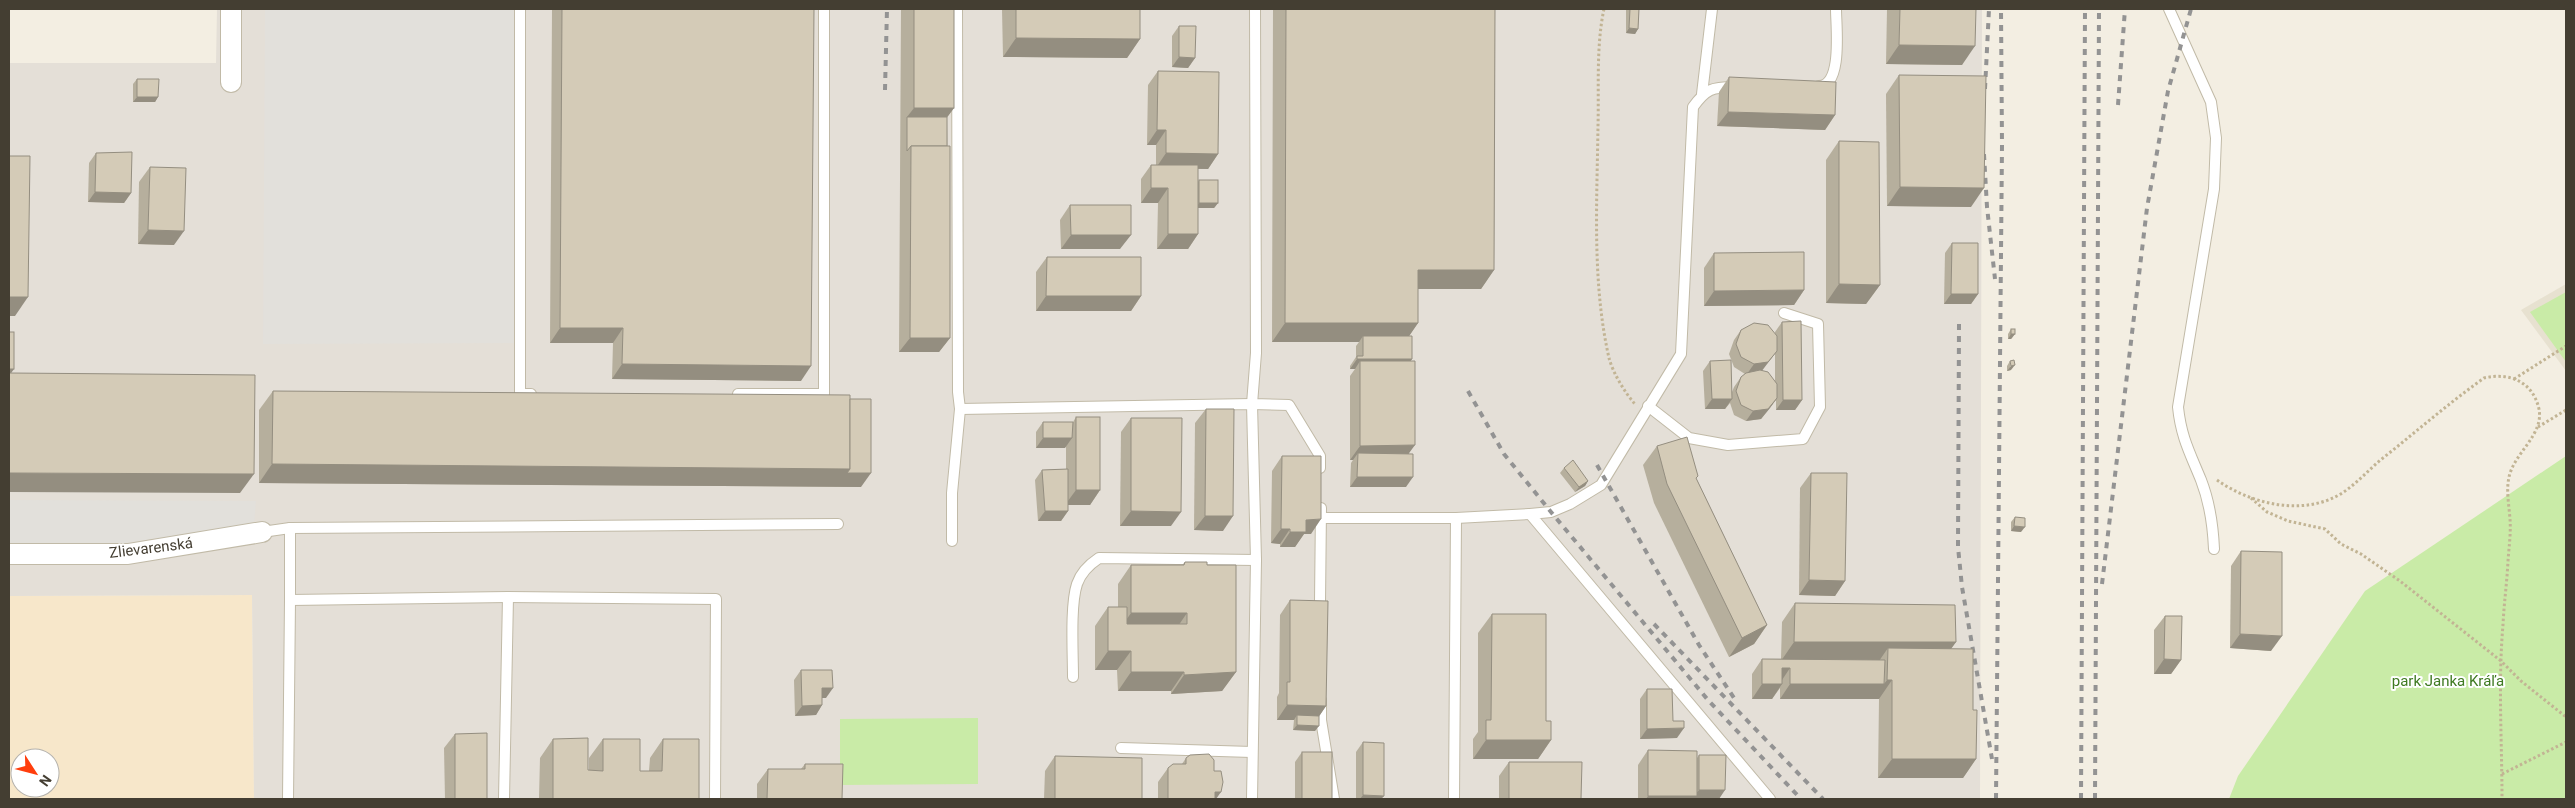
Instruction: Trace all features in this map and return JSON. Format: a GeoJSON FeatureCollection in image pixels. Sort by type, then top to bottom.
{"type":"FeatureCollection","features":[{"type":"Feature","properties":{"kind":"street"},"geometry":{"type":"LineString","coordinates":[[231,9],[231,82]]}},
{"type":"Feature","properties":{"kind":"street","name":"Zlievarenská"},"geometry":{"type":"LineString","coordinates":[[9,554],[128,554],[262,532]]}},
{"type":"Feature","properties":{"kind":"lane"},"geometry":{"type":"LineString","coordinates":[[520,9],[520,394],[540,394]]}},
{"type":"Feature","properties":{"kind":"lane"},"geometry":{"type":"LineString","coordinates":[[726,394],[824,394],[824,9]]}},
{"type":"Feature","properties":{"kind":"lane"},"geometry":{"type":"LineString","coordinates":[[952,541],[952,493],[960,409],[958,392],[957,9]]}},
{"type":"Feature","properties":{"kind":"lane"},"geometry":{"type":"LineString","coordinates":[[1252,799],[1256,560],[1252,404],[1256,353],[1256,9]]}},
{"type":"Feature","properties":{"kind":"lane"},"geometry":{"type":"LineString","coordinates":[[1702,94],[1712,9]]}},
{"type":"Feature","properties":{"kind":"lane"},"geometry":{"type":"LineString","coordinates":[[1804,86],[1823,86],[1831,79],[1836,65],[1836,9]]}},
{"type":"Feature","properties":{"kind":"lane"},"geometry":{"type":"LineString","coordinates":[[2169,9],[2211,102],[2216,138],[2214,189],[2178,407],[2181,432],[2206,497],[2212,520],[2214,549]]}},
{"type":"Feature","properties":{"kind":"lane"},"geometry":{"type":"LineString","coordinates":[[1321,518],[1456,518],[1551,512],[1570,504],[1601,486],[1645,410],[1681,354],[1692,107],[1702,94],[1717,87],[1746,86]]}},
{"type":"Feature","properties":{"kind":"lane"},"geometry":{"type":"LineString","coordinates":[[1645,410],[1688,438],[1728,445],[1803,439],[1820,407],[1818,324],[1784,313]]}},
{"type":"Feature","properties":{"kind":"lane"},"geometry":{"type":"LineString","coordinates":[[960,409],[1290,405],[1320,456],[1320,482]]}},
{"type":"Feature","properties":{"kind":"lane"},"geometry":{"type":"LineString","coordinates":[[1320,602],[1321,500]]}},
{"type":"Feature","properties":{"kind":"lane"},"geometry":{"type":"LineString","coordinates":[[1530,514],[1770,799]]}},
{"type":"Feature","properties":{"kind":"lane"},"geometry":{"type":"LineString","coordinates":[[1454,799],[1456,518]]}},
{"type":"Feature","properties":{"kind":"lane"},"geometry":{"type":"LineString","coordinates":[[262,532],[290,528],[838,524]]}},
{"type":"Feature","properties":{"kind":"lane"},"geometry":{"type":"LineString","coordinates":[[288,799],[290,528]]}},
{"type":"Feature","properties":{"kind":"lane"},"geometry":{"type":"LineString","coordinates":[[1074,677],[1073,622],[1077,584],[1087,566],[1099,558],[1256,560]]}},
{"type":"Feature","properties":{"kind":"lane"},"geometry":{"type":"LineString","coordinates":[[290,600],[508,597],[716,600],[715,799]]}},
{"type":"Feature","properties":{"kind":"lane"},"geometry":{"type":"LineString","coordinates":[[504,799],[508,597]]}},
{"type":"Feature","properties":{"kind":"lane"},"geometry":{"type":"LineString","coordinates":[[1321,691],[1321,720],[1334,799]]}},
{"type":"Feature","properties":{"kind":"lane"},"geometry":{"type":"LineString","coordinates":[[1121,748],[1252,752]]}},
{"type":"Feature","properties":{"kind":"path"},"geometry":{"type":"LineString","coordinates":[[1604,9],[1601,22],[1599,66],[1598,155],[1598,247],[1601,307],[1610,360],[1630,398],[1645,410]]}},
{"type":"Feature","properties":{"kind":"path"},"geometry":{"type":"LineString","coordinates":[[2514,379],[2566,346]]}},
{"type":"Feature","properties":{"kind":"path"},"geometry":{"type":"LineString","coordinates":[[2248,496],[2297,507],[2326,501],[2354,484],[2484,378],[2498,374],[2514,379],[2528,389],[2536,400],[2540,418],[2537,427],[2515,462],[2509,476],[2508,560],[2501,661],[2502,799]]}},
{"type":"Feature","properties":{"kind":"path"},"geometry":{"type":"LineString","coordinates":[[2537,427],[2566,410]]}},
{"type":"Feature","properties":{"kind":"path"},"geometry":{"type":"LineString","coordinates":[[2214,478],[2248,496],[2267,512],[2288,521],[2325,529],[2341,544],[2361,554],[2400,581],[2501,661],[2521,681],[2566,717]]}},
{"type":"Feature","properties":{"kind":"path"},"geometry":{"type":"LineString","coordinates":[[2502,774],[2566,742]]}},
{"type":"Feature","properties":{"kind":"shaded area"},"geometry":{"type":"Polygon","coordinates":[[[217,9],[1982,9],[1980,799],[254,799],[252,595],[9,596],[9,63],[216,63],[217,9]]]}},
{"type":"Feature","properties":{"kind":"shaded area"},"geometry":{"type":"Polygon","coordinates":[[[265,9],[526,9],[522,343],[263,344],[265,9]]]}},
{"type":"Feature","properties":{"kind":"shaded area"},"geometry":{"type":"Polygon","coordinates":[[[2566,284],[2566,371],[2521,310],[2566,284]]]}},
{"type":"Feature","properties":{"kind":"shaded area"},"geometry":{"type":"Polygon","coordinates":[[[9,500],[256,501],[254,525],[145,544],[9,547],[9,500]]]}},
{"type":"Feature","properties":{"kind":"shaded area"},"geometry":{"type":"Polygon","coordinates":[[[252,595],[254,799],[9,799],[9,596],[252,595]]]}},
{"type":"Feature","properties":{"kind":"green space"},"geometry":{"type":"Polygon","coordinates":[[[2566,292],[2566,362],[2530,312],[2566,292]]]}},
{"type":"Feature","properties":{"kind":"green space","name":"park Janka Kráľa"},"geometry":{"type":"Polygon","coordinates":[[[2566,456],[2566,799],[2229,799],[2238,776],[2365,591],[2566,456]]]}},
{"type":"Feature","properties":{"kind":"green space"},"geometry":{"type":"Polygon","coordinates":[[[978,718],[978,784],[840,785],[840,719],[978,718]]]}},
{"type":"Feature","properties":{"kind":"building"},"geometry":{"type":"Polygon","coordinates":[[[562,9],[814,9],[811,366],[622,364],[623,328],[560,328],[562,9]]]}},
{"type":"Feature","properties":{"kind":"building"},"geometry":{"type":"Polygon","coordinates":[[[914,9],[954,9],[954,108],[914,108],[914,9]]]}},
{"type":"Feature","properties":{"kind":"building"},"geometry":{"type":"Polygon","coordinates":[[[1016,9],[1140,9],[1140,39],[1016,38],[1016,9]]]}},
{"type":"Feature","properties":{"kind":"building"},"geometry":{"type":"Polygon","coordinates":[[[1286,9],[1495,9],[1494,270],[1418,270],[1418,323],[1285,323],[1286,9]]]}},
{"type":"Feature","properties":{"kind":"building"},"geometry":{"type":"Polygon","coordinates":[[[1630,9],[1639,9],[1638,29],[1629,28],[1630,9]]]}},
{"type":"Feature","properties":{"kind":"building"},"geometry":{"type":"Polygon","coordinates":[[[1900,9],[1976,9],[1975,46],[1899,45],[1900,9]]]}},
{"type":"Feature","properties":{"kind":"building"},"geometry":{"type":"Polygon","coordinates":[[[1179,26],[1196,26],[1195,58],[1179,57],[1179,26]]]}},
{"type":"Feature","properties":{"kind":"building"},"geometry":{"type":"Polygon","coordinates":[[[1158,71],[1219,72],[1218,154],[1166,153],[1166,130],[1157,130],[1158,71]]]}},
{"type":"Feature","properties":{"kind":"building"},"geometry":{"type":"Polygon","coordinates":[[[1899,75],[1986,76],[1984,188],[1900,187],[1899,75]]]}},
{"type":"Feature","properties":{"kind":"building"},"geometry":{"type":"Polygon","coordinates":[[[1729,77],[1836,82],[1835,115],[1728,112],[1729,77]]]}},
{"type":"Feature","properties":{"kind":"building"},"geometry":{"type":"Polygon","coordinates":[[[137,79],[159,79],[158,97],[137,97],[137,79]]]}},
{"type":"Feature","properties":{"kind":"building"},"geometry":{"type":"Polygon","coordinates":[[[907,117],[947,117],[947,146],[911,146],[907,151],[907,117]]]}},
{"type":"Feature","properties":{"kind":"building"},"geometry":{"type":"Polygon","coordinates":[[[1839,141],[1879,142],[1880,285],[1839,284],[1839,141]]]}},
{"type":"Feature","properties":{"kind":"building"},"geometry":{"type":"Polygon","coordinates":[[[911,146],[950,146],[950,338],[910,338],[911,146]]]}},
{"type":"Feature","properties":{"kind":"building"},"geometry":{"type":"Polygon","coordinates":[[[132,152],[131,193],[95,192],[96,153],[132,152]]]}},
{"type":"Feature","properties":{"kind":"building"},"geometry":{"type":"Polygon","coordinates":[[[9,156],[30,156],[28,297],[9,297],[9,156]]]}},
{"type":"Feature","properties":{"kind":"building"},"geometry":{"type":"Polygon","coordinates":[[[1151,165],[1198,165],[1198,234],[1168,234],[1168,188],[1151,188],[1151,165]]]}},
{"type":"Feature","properties":{"kind":"building"},"geometry":{"type":"Polygon","coordinates":[[[150,167],[186,168],[184,231],[148,230],[150,167]]]}},
{"type":"Feature","properties":{"kind":"building"},"geometry":{"type":"Polygon","coordinates":[[[1199,180],[1218,180],[1218,203],[1199,203],[1199,180]]]}},
{"type":"Feature","properties":{"kind":"building"},"geometry":{"type":"Polygon","coordinates":[[[1070,205],[1131,205],[1131,235],[1071,235],[1070,205]]]}},
{"type":"Feature","properties":{"kind":"building"},"geometry":{"type":"Polygon","coordinates":[[[1952,243],[1978,243],[1978,294],[1951,294],[1952,243]]]}},
{"type":"Feature","properties":{"kind":"building"},"geometry":{"type":"Polygon","coordinates":[[[1804,252],[1804,290],[1714,291],[1714,253],[1804,252]]]}},
{"type":"Feature","properties":{"kind":"building"},"geometry":{"type":"Polygon","coordinates":[[[1047,257],[1141,257],[1141,296],[1046,296],[1047,257]]]}},
{"type":"Feature","properties":{"kind":"building"},"geometry":{"type":"Polygon","coordinates":[[[1801,321],[1802,400],[1783,400],[1782,322],[1801,321]]]}},
{"type":"Feature","properties":{"kind":"building"},"geometry":{"type":"Polygon","coordinates":[[[1754,323],[1768,325],[1777,336],[1777,351],[1768,362],[1754,364],[1741,357],[1736,344],[1741,330],[1754,323]]]}},
{"type":"Feature","properties":{"kind":"building"},"geometry":{"type":"Polygon","coordinates":[[[2011,329],[2015,329],[2015,334],[2011,334],[2011,329]]]}},
{"type":"Feature","properties":{"kind":"building"},"geometry":{"type":"Polygon","coordinates":[[[9,332],[14,332],[14,369],[9,369],[9,332]]]}},
{"type":"Feature","properties":{"kind":"building"},"geometry":{"type":"Polygon","coordinates":[[[1363,336],[1412,336],[1412,359],[1357,359],[1357,356],[1363,356],[1363,336]]]}},
{"type":"Feature","properties":{"kind":"building"},"geometry":{"type":"Polygon","coordinates":[[[1731,360],[1732,399],[1712,399],[1710,361],[1731,360]]]}},
{"type":"Feature","properties":{"kind":"building"},"geometry":{"type":"Polygon","coordinates":[[[2014,360],[2015,365],[2011,366],[2010,361],[2014,360]]]}},
{"type":"Feature","properties":{"kind":"building"},"geometry":{"type":"Polygon","coordinates":[[[1360,361],[1415,361],[1415,445],[1360,446],[1360,361]]]}},
{"type":"Feature","properties":{"kind":"building"},"geometry":{"type":"Polygon","coordinates":[[[1760,370],[1768,372],[1777,384],[1777,398],[1768,409],[1753,411],[1741,405],[1736,391],[1741,377],[1746,373],[1760,370]]]}},
{"type":"Feature","properties":{"kind":"building"},"geometry":{"type":"Polygon","coordinates":[[[9,373],[255,375],[254,474],[9,473],[9,373]]]}},
{"type":"Feature","properties":{"kind":"building"},"geometry":{"type":"Polygon","coordinates":[[[273,391],[850,395],[850,469],[272,464],[273,391]]]}},
{"type":"Feature","properties":{"kind":"building"},"geometry":{"type":"Polygon","coordinates":[[[850,399],[871,399],[871,473],[847,473],[850,469],[850,399]]]}},
{"type":"Feature","properties":{"kind":"building"},"geometry":{"type":"Polygon","coordinates":[[[1206,409],[1234,409],[1233,516],[1205,516],[1206,409]]]}},
{"type":"Feature","properties":{"kind":"building"},"geometry":{"type":"Polygon","coordinates":[[[1076,417],[1100,417],[1100,490],[1076,490],[1076,417]]]}},
{"type":"Feature","properties":{"kind":"building"},"geometry":{"type":"Polygon","coordinates":[[[1131,418],[1182,418],[1181,512],[1131,511],[1131,418]]]}},
{"type":"Feature","properties":{"kind":"building"},"geometry":{"type":"Polygon","coordinates":[[[1043,422],[1073,422],[1072,438],[1043,438],[1043,422]]]}},
{"type":"Feature","properties":{"kind":"building"},"geometry":{"type":"Polygon","coordinates":[[[1687,437],[1698,476],[1696,478],[1767,625],[1742,638],[1667,484],[1657,446],[1687,437]]]}},
{"type":"Feature","properties":{"kind":"building"},"geometry":{"type":"Polygon","coordinates":[[[1358,453],[1413,454],[1413,477],[1357,477],[1358,453]]]}},
{"type":"Feature","properties":{"kind":"building"},"geometry":{"type":"Polygon","coordinates":[[[1282,456],[1321,456],[1321,519],[1306,520],[1306,532],[1290,532],[1290,529],[1281,529],[1282,456]]]}},
{"type":"Feature","properties":{"kind":"building"},"geometry":{"type":"Polygon","coordinates":[[[1573,460],[1588,481],[1579,487],[1564,468],[1573,460]]]}},
{"type":"Feature","properties":{"kind":"building"},"geometry":{"type":"Polygon","coordinates":[[[1068,469],[1068,511],[1045,511],[1042,470],[1068,469]]]}},
{"type":"Feature","properties":{"kind":"building"},"geometry":{"type":"Polygon","coordinates":[[[1811,473],[1847,473],[1845,581],[1809,580],[1811,473]]]}},
{"type":"Feature","properties":{"kind":"building"},"geometry":{"type":"Polygon","coordinates":[[[2015,517],[2025,518],[2025,527],[2014,526],[2015,517]]]}},
{"type":"Feature","properties":{"kind":"building"},"geometry":{"type":"Polygon","coordinates":[[[2241,551],[2282,552],[2282,636],[2240,634],[2241,551]]]}},
{"type":"Feature","properties":{"kind":"building"},"geometry":{"type":"Polygon","coordinates":[[[1185,562],[1207,562],[1207,565],[1236,565],[1236,672],[1184,675],[1184,672],[1131,672],[1131,651],[1108,651],[1108,607],[1127,607],[1127,624],[1187,624],[1187,613],[1131,613],[1131,565],[1184,565],[1185,562]]]}},
{"type":"Feature","properties":{"kind":"building"},"geometry":{"type":"Polygon","coordinates":[[[1290,600],[1328,601],[1326,706],[1287,705],[1287,682],[1290,682],[1290,600]]]}},
{"type":"Feature","properties":{"kind":"building"},"geometry":{"type":"Polygon","coordinates":[[[1795,603],[1955,605],[1956,642],[1794,642],[1795,603]]]}},
{"type":"Feature","properties":{"kind":"building"},"geometry":{"type":"Polygon","coordinates":[[[1492,614],[1546,614],[1546,721],[1551,721],[1551,740],[1486,740],[1486,720],[1491,720],[1492,614]]]}},
{"type":"Feature","properties":{"kind":"building"},"geometry":{"type":"Polygon","coordinates":[[[2165,616],[2182,616],[2181,660],[2164,659],[2165,616]]]}},
{"type":"Feature","properties":{"kind":"building"},"geometry":{"type":"Polygon","coordinates":[[[1888,648],[1973,649],[1973,710],[1977,710],[1976,759],[1892,759],[1892,680],[1887,680],[1888,648]]]}},
{"type":"Feature","properties":{"kind":"building"},"geometry":{"type":"Polygon","coordinates":[[[1762,659],[1885,660],[1884,684],[1790,684],[1790,668],[1782,668],[1782,684],[1762,684],[1762,659]]]}},
{"type":"Feature","properties":{"kind":"building"},"geometry":{"type":"Polygon","coordinates":[[[801,670],[832,670],[833,688],[822,688],[822,705],[802,706],[801,670]]]}},
{"type":"Feature","properties":{"kind":"building"},"geometry":{"type":"Polygon","coordinates":[[[1647,689],[1672,689],[1673,721],[1684,721],[1684,728],[1647,729],[1647,689]]]}},
{"type":"Feature","properties":{"kind":"building"},"geometry":{"type":"Polygon","coordinates":[[[1297,715],[1319,716],[1319,726],[1297,725],[1297,715]]]}},
{"type":"Feature","properties":{"kind":"building"},"geometry":{"type":"Polygon","coordinates":[[[487,733],[487,799],[455,799],[455,734],[487,733]]]}},
{"type":"Feature","properties":{"kind":"building"},"geometry":{"type":"Polygon","coordinates":[[[588,738],[588,770],[603,771],[603,739],[640,739],[640,771],[662,771],[663,739],[699,739],[699,799],[553,799],[553,739],[588,738]]]}},
{"type":"Feature","properties":{"kind":"building"},"geometry":{"type":"Polygon","coordinates":[[[1363,742],[1384,743],[1384,796],[1363,795],[1363,742]]]}},
{"type":"Feature","properties":{"kind":"building"},"geometry":{"type":"Polygon","coordinates":[[[1648,750],[1697,751],[1697,796],[1648,796],[1648,750]]]}},
{"type":"Feature","properties":{"kind":"building"},"geometry":{"type":"Polygon","coordinates":[[[1302,752],[1332,752],[1332,799],[1302,799],[1302,752]]]}},
{"type":"Feature","properties":{"kind":"building"},"geometry":{"type":"Polygon","coordinates":[[[1209,754],[1214,760],[1214,771],[1221,771],[1223,782],[1221,792],[1215,792],[1215,799],[1168,799],[1168,768],[1173,764],[1186,764],[1186,758],[1190,755],[1209,754]]]}},
{"type":"Feature","properties":{"kind":"building"},"geometry":{"type":"Polygon","coordinates":[[[1699,755],[1726,755],[1725,790],[1699,790],[1699,755]]]}},
{"type":"Feature","properties":{"kind":"building"},"geometry":{"type":"Polygon","coordinates":[[[1055,756],[1142,758],[1142,799],[1055,799],[1055,756]]]}},
{"type":"Feature","properties":{"kind":"building"},"geometry":{"type":"Polygon","coordinates":[[[1509,762],[1582,762],[1581,799],[1509,799],[1509,762]]]}},
{"type":"Feature","properties":{"kind":"building"},"geometry":{"type":"Polygon","coordinates":[[[805,764],[843,764],[842,799],[767,799],[768,769],[805,769],[805,764]]]}},
{"type":"Feature","properties":{"kind":"railway"},"geometry":{"type":"LineString","coordinates":[[885,90],[887,9]]}},
{"type":"Feature","properties":{"kind":"railway"},"geometry":{"type":"LineString","coordinates":[[1985,89],[1989,9]]}},
{"type":"Feature","properties":{"kind":"railway"},"geometry":{"type":"LineString","coordinates":[[1996,799],[2002,145],[2001,9]]}},
{"type":"Feature","properties":{"kind":"railway"},"geometry":{"type":"LineString","coordinates":[[2081,799],[2085,9]]}},
{"type":"Feature","properties":{"kind":"railway"},"geometry":{"type":"LineString","coordinates":[[2095,799],[2099,9]]}},
{"type":"Feature","properties":{"kind":"railway"},"geometry":{"type":"LineString","coordinates":[[2118,105],[2125,9]]}},
{"type":"Feature","properties":{"kind":"railway"},"geometry":{"type":"LineString","coordinates":[[2102,584],[2147,208],[2168,91],[2191,9]]}},
{"type":"Feature","properties":{"kind":"railway"},"geometry":{"type":"LineString","coordinates":[[1984,154],[1987,207],[1995,279]]}},
{"type":"Feature","properties":{"kind":"railway"},"geometry":{"type":"LineString","coordinates":[[1959,324],[1958,547],[1962,587],[1992,759]]}},
{"type":"Feature","properties":{"kind":"railway"},"geometry":{"type":"LineString","coordinates":[[1468,391],[1504,454],[1551,512],[1708,700],[1801,799]]}},
{"type":"Feature","properties":{"kind":"railway"},"geometry":{"type":"LineString","coordinates":[[1597,465],[1699,645],[1736,701]]}},
{"type":"Feature","properties":{"kind":"railway"},"geometry":{"type":"LineString","coordinates":[[1654,624],[1823,799]]}}]}
